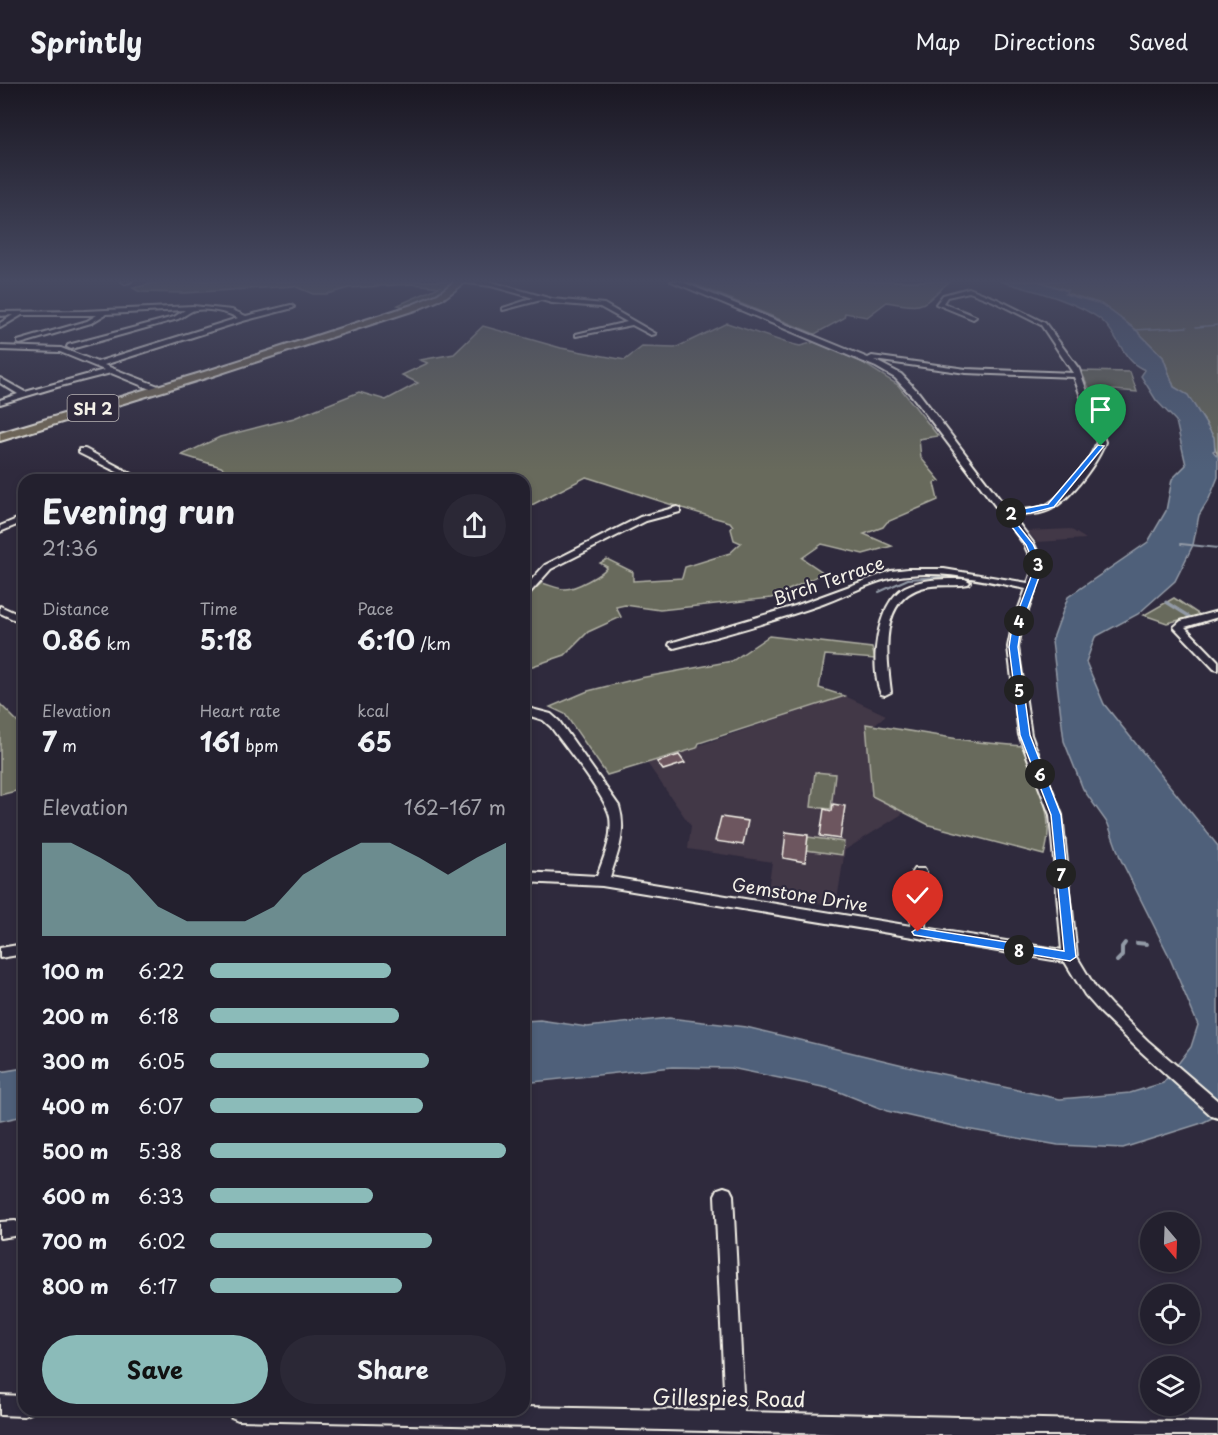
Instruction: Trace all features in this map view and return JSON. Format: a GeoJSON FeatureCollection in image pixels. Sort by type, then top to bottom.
{"type":"FeatureCollection","features":[{"type":"Feature","properties":{"kind":"highway","name":"SH 2"},"geometry":{"type":"LineString","coordinates":[[0,437],[299,344]]}},
{"type":"Feature","properties":{"kind":"highway"},"geometry":{"type":"LineString","coordinates":[[65,416],[135,392],[140,389],[141,381],[162,383],[196,377]]}},
{"type":"Feature","properties":{"kind":"street"},"geometry":{"type":"LineString","coordinates":[[71,347],[82,344]]}},
{"type":"Feature","properties":{"kind":"street"},"geometry":{"type":"LineString","coordinates":[[98,364],[163,344]]}},
{"type":"Feature","properties":{"kind":"street"},"geometry":{"type":"LineString","coordinates":[[827,344],[879,365],[898,376],[910,388],[1029,544],[1037,560],[1038,573],[1015,634],[1015,662],[1025,735],[1056,815],[1070,957],[1090,991],[1143,1045],[1218,1111]]}},
{"type":"Feature","properties":{"kind":"street"},"geometry":{"type":"LineString","coordinates":[[1005,513],[1031,511],[1051,506],[1101,446],[1100,434],[1076,375],[1068,357],[1058,344]]}},
{"type":"Feature","properties":{"kind":"street"},"geometry":{"type":"LineString","coordinates":[[0,348],[61,351],[158,389]]}},
{"type":"Feature","properties":{"kind":"street"},"geometry":{"type":"LineString","coordinates":[[853,355],[966,371],[1076,375]]}},
{"type":"Feature","properties":{"kind":"street"},"geometry":{"type":"LineString","coordinates":[[879,365],[896,362]]}},
{"type":"Feature","properties":{"kind":"street"},"geometry":{"type":"LineString","coordinates":[[0,402],[113,370]]}},
{"type":"Feature","properties":{"kind":"street"},"geometry":{"type":"LineString","coordinates":[[0,380],[26,395]]}},
{"type":"Feature","properties":{"kind":"street"},"geometry":{"type":"LineString","coordinates":[[82,451],[128,474]]}},
{"type":"Feature","properties":{"kind":"street"},"geometry":{"type":"LineString","coordinates":[[530,586],[548,567],[643,519],[677,510]]}},
{"type":"Feature","properties":{"kind":"street"},"geometry":{"type":"LineString","coordinates":[[0,529],[18,522]]}},
{"type":"Feature","properties":{"kind":"street","name":"Birch Terrace"},"geometry":{"type":"LineString","coordinates":[[674,645],[841,594],[892,574],[938,572],[977,576],[1030,591]]}},
{"type":"Feature","properties":{"kind":"street"},"geometry":{"type":"LineString","coordinates":[[885,692],[882,625],[889,611],[909,589],[937,582],[966,582],[1030,591]]}},
{"type":"Feature","properties":{"kind":"street"},"geometry":{"type":"LineString","coordinates":[[0,609],[18,618]]}},
{"type":"Feature","properties":{"kind":"street"},"geometry":{"type":"LineString","coordinates":[[1218,614],[1185,623],[1179,627],[1218,667]]}},
{"type":"Feature","properties":{"kind":"street"},"geometry":{"type":"LineString","coordinates":[[530,712],[547,717],[555,724],[613,806],[618,817],[618,829],[602,881]]}},
{"type":"Feature","properties":{"kind":"street"},"geometry":{"type":"LineString","coordinates":[[918,932],[919,872]]}},
{"type":"Feature","properties":{"kind":"street","name":"Gemstone Drive"},"geometry":{"type":"LineString","coordinates":[[530,877],[602,881],[1070,957]]}},
{"type":"Feature","properties":{"kind":"street"},"geometry":{"type":"LineString","coordinates":[[0,953],[18,950]]}},
{"type":"Feature","properties":{"kind":"street"},"geometry":{"type":"LineString","coordinates":[[724,1195],[735,1422]]}},
{"type":"Feature","properties":{"kind":"street"},"geometry":{"type":"LineString","coordinates":[[0,1405],[18,1406]]}},
{"type":"Feature","properties":{"kind":"street","name":"Gillespies Road"},"geometry":{"type":"LineString","coordinates":[[530,1415],[1218,1433]]}},
{"type":"Feature","properties":{"kind":"shaded area"},"geometry":{"type":"Polygon","coordinates":[[[1070,529],[1086,539],[1037,542],[1027,531],[1070,529]]]}},
{"type":"Feature","properties":{"kind":"shaded area"},"geometry":{"type":"Polygon","coordinates":[[[845,696],[886,715],[875,724],[884,780],[869,792],[907,811],[845,850],[836,906],[767,896],[772,862],[688,849],[691,826],[647,763],[845,696]]]}},
{"type":"Feature","properties":{"kind":"green space"},"geometry":{"type":"Polygon","coordinates":[[[464,344],[547,344],[625,360],[642,347],[675,348],[683,344],[792,344],[800,346],[820,344],[860,361],[898,385],[938,436],[919,439],[921,458],[940,481],[934,483],[938,500],[864,534],[892,546],[863,554],[822,544],[802,558],[824,573],[772,598],[660,610],[625,605],[616,607],[621,617],[588,632],[565,655],[530,667],[530,592],[542,583],[562,589],[575,587],[604,570],[607,567],[600,563],[607,559],[633,572],[633,581],[682,578],[685,567],[730,553],[741,543],[734,540],[731,529],[733,526],[730,522],[586,477],[530,506],[530,474],[230,474],[221,467],[182,455],[220,437],[294,418],[359,392],[386,400],[418,383],[402,375],[428,363],[420,360],[454,354],[464,344]]]}},
{"type":"Feature","properties":{"kind":"green space"},"geometry":{"type":"Polygon","coordinates":[[[1150,344],[1218,344],[1218,456],[1206,423],[1185,394],[1174,387],[1163,357],[1150,344]]]}},
{"type":"Feature","properties":{"kind":"green space"},"geometry":{"type":"Polygon","coordinates":[[[1081,371],[1130,372],[1137,392],[1089,388],[1081,371]]]}},
{"type":"Feature","properties":{"kind":"green space"},"geometry":{"type":"Polygon","coordinates":[[[1174,598],[1200,615],[1167,623],[1144,615],[1174,598]]]}},
{"type":"Feature","properties":{"kind":"green space"},"geometry":{"type":"Polygon","coordinates":[[[769,636],[872,648],[875,659],[825,655],[819,688],[845,696],[699,743],[697,748],[607,775],[565,714],[550,707],[588,691],[640,678],[732,661],[769,636]]]}},
{"type":"Feature","properties":{"kind":"green space"},"geometry":{"type":"Polygon","coordinates":[[[0,704],[18,722],[18,790],[0,795],[0,704]]]}},
{"type":"Feature","properties":{"kind":"green space"},"geometry":{"type":"Polygon","coordinates":[[[866,724],[977,742],[1022,746],[1044,799],[1047,813],[1047,841],[1044,855],[929,825],[872,796],[866,724]]]}},
{"type":"Feature","properties":{"kind":"green space"},"geometry":{"type":"Polygon","coordinates":[[[815,772],[835,774],[831,809],[811,807],[815,772]]]}},
{"type":"Feature","properties":{"kind":"green space"},"geometry":{"type":"Polygon","coordinates":[[[808,837],[844,842],[842,855],[806,850],[808,837]]]}},
{"type":"Feature","properties":{"kind":"water"},"geometry":{"type":"Polygon","coordinates":[[[1119,344],[1150,344],[1163,357],[1174,387],[1188,395],[1214,437],[1215,450],[1213,451],[1218,457],[1218,477],[1199,515],[1193,545],[1175,581],[1138,614],[1095,637],[1086,662],[1104,704],[1218,846],[1218,1115],[1202,1123],[1123,1148],[1058,1145],[966,1129],[887,1111],[832,1089],[731,1068],[672,1067],[530,1082],[530,1021],[587,1027],[669,1018],[746,1027],[928,1071],[1060,1099],[1130,1093],[1163,1083],[1191,1047],[1198,1025],[1168,954],[1121,860],[1108,824],[1083,789],[1064,741],[1052,641],[1068,597],[1148,542],[1166,511],[1172,479],[1186,465],[1176,421],[1156,400],[1141,376],[1145,370],[1137,366],[1119,344]]]}},
{"type":"Feature","properties":{"kind":"water"},"geometry":{"type":"Polygon","coordinates":[[[18,1069],[18,1117],[0,1121],[0,1072],[18,1069]]]}},
{"type":"Feature","properties":{"kind":"building"},"geometry":{"type":"Polygon","coordinates":[[[679,755],[685,763],[663,770],[657,762],[679,755]]]}},
{"type":"Feature","properties":{"kind":"building"},"geometry":{"type":"Polygon","coordinates":[[[833,804],[845,806],[840,839],[820,836],[824,809],[832,811],[833,804]]]}},
{"type":"Feature","properties":{"kind":"building"},"geometry":{"type":"Polygon","coordinates":[[[721,817],[748,821],[743,845],[715,841],[721,817]]]}},
{"type":"Feature","properties":{"kind":"building"},"geometry":{"type":"Polygon","coordinates":[[[786,832],[808,835],[805,862],[783,858],[786,832]]]}},
{"type":"Feature","properties":{"kind":"waterway"},"geometry":{"type":"LineString","coordinates":[[1181,544],[1218,548]]}},
{"type":"Feature","properties":{"kind":"waterway"},"geometry":{"type":"LineString","coordinates":[[879,592],[908,579],[955,576]]}},
{"type":"Feature","properties":{"kind":"waterway"},"geometry":{"type":"LineString","coordinates":[[988,581],[1014,587]]}},
{"type":"Feature","properties":{"kind":"waterway"},"geometry":{"type":"LineString","coordinates":[[1166,602],[1190,617]]}},
{"type":"Feature","properties":{"kind":"waterway"},"geometry":{"type":"LineString","coordinates":[[1117,961],[1122,956],[1122,947],[1125,943]]}},
{"type":"Feature","properties":{"kind":"waterway"},"geometry":{"type":"LineString","coordinates":[[1137,943],[1147,944]]}},
{"type":"Feature","properties":{"kind":"route"},"geometry":{"type":"LineString","coordinates":[[918,932],[1070,957],[1064,916],[1056,815],[1025,735],[1013,647],[1017,627],[1039,566],[1029,544],[1005,513],[1039,510],[1051,506],[1101,446]]}}]}
